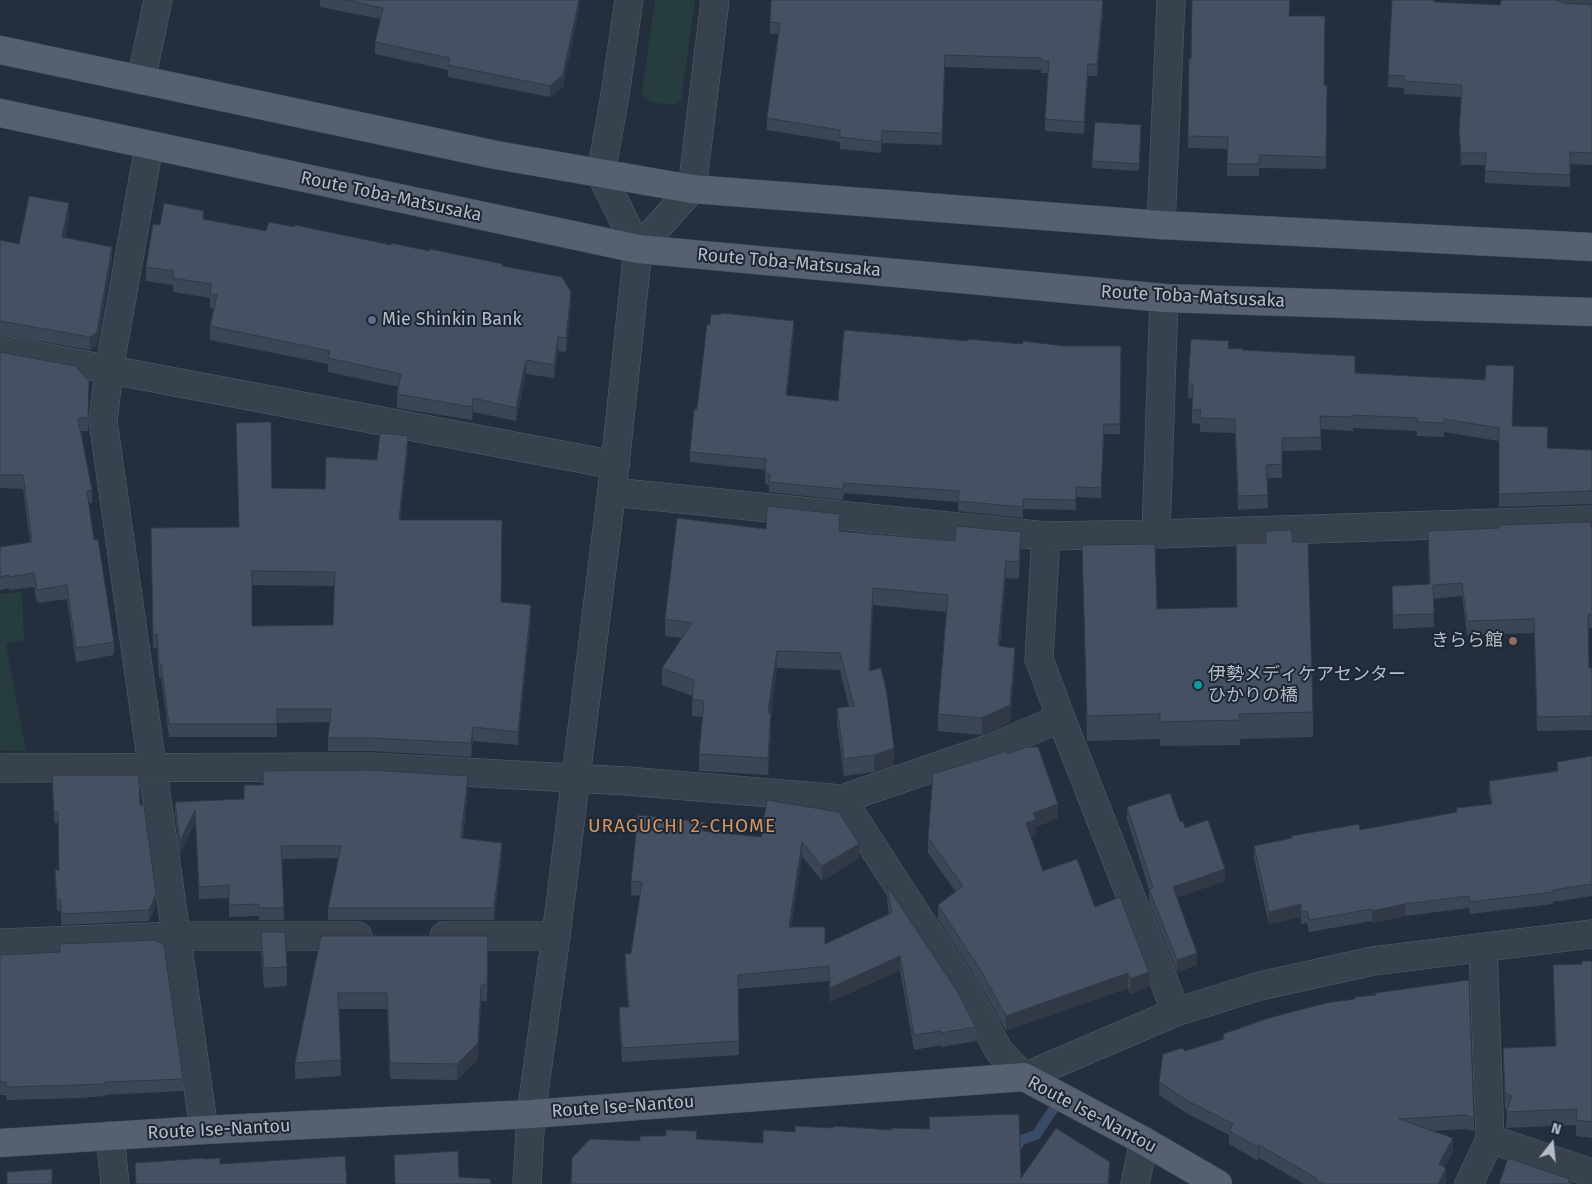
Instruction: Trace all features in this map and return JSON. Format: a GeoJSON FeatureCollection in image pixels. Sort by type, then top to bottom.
{"type":"FeatureCollection","features":[{"type":"Feature","properties":{"kind":"main road"},"geometry":{"type":"LineString","coordinates":[[0,50],[496,155],[692,189],[1162,225],[1592,247]]}},
{"type":"Feature","properties":{"kind":"main road","name":"Route Toba-Matsusaka"},"geometry":{"type":"LineString","coordinates":[[0,113],[638,249],[1164,298],[1592,312]]}},
{"type":"Feature","properties":{"kind":"main road","name":"Route Ise-Nantou"},"geometry":{"type":"LineString","coordinates":[[0,1143],[204,1130],[531,1114],[1024,1076],[1218,1184]]}},
{"type":"Feature","properties":{"kind":"street"},"geometry":{"type":"LineString","coordinates":[[141,80],[158,0]]}},
{"type":"Feature","properties":{"kind":"street"},"geometry":{"type":"LineString","coordinates":[[527,1184],[531,1114],[556,936],[612,492],[638,249],[601,174],[629,0]]}},
{"type":"Feature","properties":{"kind":"street"},"geometry":{"type":"LineString","coordinates":[[638,249],[692,189],[716,0]]}},
{"type":"Feature","properties":{"kind":"street"},"geometry":{"type":"LineString","coordinates":[[1162,225],[1172,0]]}},
{"type":"Feature","properties":{"kind":"street"},"geometry":{"type":"LineString","coordinates":[[1565,0],[1592,2]]}},
{"type":"Feature","properties":{"kind":"street"},"geometry":{"type":"LineString","coordinates":[[149,146],[109,370],[103,421],[204,1130]]}},
{"type":"Feature","properties":{"kind":"street"},"geometry":{"type":"LineString","coordinates":[[1156,534],[1164,298]]}},
{"type":"Feature","properties":{"kind":"street"},"geometry":{"type":"LineString","coordinates":[[0,349],[615,465]]}},
{"type":"Feature","properties":{"kind":"street"},"geometry":{"type":"LineString","coordinates":[[612,492],[1046,536],[1592,520]]}},
{"type":"Feature","properties":{"kind":"street"},"geometry":{"type":"LineString","coordinates":[[1046,536],[1039,659],[1176,1012]]}},
{"type":"Feature","properties":{"kind":"street"},"geometry":{"type":"LineString","coordinates":[[0,768],[370,767],[575,778],[842,799],[988,748],[1061,718]]}},
{"type":"Feature","properties":{"kind":"street"},"geometry":{"type":"LineString","coordinates":[[842,799],[970,997],[999,1051],[1024,1076],[1176,1012],[1260,986],[1373,961],[1592,934]]}},
{"type":"Feature","properties":{"kind":"street"},"geometry":{"type":"LineString","coordinates":[[0,943],[176,936],[381,936]]}},
{"type":"Feature","properties":{"kind":"street"},"geometry":{"type":"LineString","coordinates":[[420,936],[556,936]]}},
{"type":"Feature","properties":{"kind":"street"},"geometry":{"type":"LineString","coordinates":[[1469,1184],[1490,1139],[1483,948]]}},
{"type":"Feature","properties":{"kind":"street"},"geometry":{"type":"LineString","coordinates":[[110,1136],[115,1184]]}},
{"type":"Feature","properties":{"kind":"street"},"geometry":{"type":"LineString","coordinates":[[1490,1139],[1592,1173]]}},
{"type":"Feature","properties":{"kind":"street"},"geometry":{"type":"LineString","coordinates":[[1135,1184],[1144,1142]]}},
{"type":"Feature","properties":{"kind":"green space"},"geometry":{"type":"Polygon","coordinates":[[[655,0],[695,0],[681,101],[673,105],[650,102],[642,93],[655,0]]]}},
{"type":"Feature","properties":{"kind":"green space"},"geometry":{"type":"Polygon","coordinates":[[[22,592],[24,640],[6,644],[26,751],[0,750],[0,594],[22,592]]]}},
{"type":"Feature","properties":{"kind":"building"},"geometry":{"type":"Polygon","coordinates":[[[345,0],[579,0],[563,75],[550,86],[448,65],[450,58],[375,42],[383,8],[345,0]]]}},
{"type":"Feature","properties":{"kind":"building"},"geometry":{"type":"Polygon","coordinates":[[[771,0],[1103,0],[1097,64],[1088,64],[1084,122],[1045,119],[1049,61],[1041,61],[1041,58],[945,55],[942,133],[882,131],[881,142],[840,137],[840,130],[767,118],[780,23],[770,22],[771,0]]]}},
{"type":"Feature","properties":{"kind":"building"},"geometry":{"type":"Polygon","coordinates":[[[1192,0],[1290,0],[1289,16],[1325,16],[1324,85],[1327,85],[1326,157],[1259,155],[1259,164],[1227,164],[1228,137],[1188,136],[1192,0]]]}},
{"type":"Feature","properties":{"kind":"building"},"geometry":{"type":"Polygon","coordinates":[[[1392,0],[1434,0],[1434,2],[1500,5],[1501,0],[1556,0],[1563,3],[1592,5],[1592,153],[1570,152],[1570,175],[1485,171],[1486,153],[1461,153],[1459,132],[1462,85],[1404,81],[1404,76],[1388,75],[1392,0]]]}},
{"type":"Feature","properties":{"kind":"building"},"geometry":{"type":"Polygon","coordinates":[[[1095,122],[1141,125],[1139,164],[1092,161],[1095,122]]]}},
{"type":"Feature","properties":{"kind":"building"},"geometry":{"type":"Polygon","coordinates":[[[29,196],[69,203],[62,237],[112,247],[97,332],[90,337],[0,321],[0,240],[19,244],[29,196]]]}},
{"type":"Feature","properties":{"kind":"building"},"geometry":{"type":"Polygon","coordinates":[[[164,203],[204,211],[203,219],[266,231],[269,222],[294,227],[295,225],[391,245],[391,243],[429,251],[430,249],[503,264],[502,266],[562,277],[571,292],[566,338],[558,337],[554,365],[526,360],[516,408],[473,398],[472,407],[397,394],[401,374],[328,358],[330,351],[210,326],[217,295],[210,294],[211,284],[173,278],[174,271],[146,267],[153,224],[160,225],[164,203]]]}},
{"type":"Feature","properties":{"kind":"building"},"geometry":{"type":"Polygon","coordinates":[[[722,313],[794,321],[786,395],[838,401],[844,330],[968,341],[968,339],[1022,344],[1023,341],[1064,346],[1121,346],[1120,424],[1104,424],[1101,488],[1076,487],[1076,500],[1023,499],[1023,507],[958,501],[959,491],[844,483],[843,489],[769,482],[770,474],[765,474],[766,459],[690,452],[694,409],[697,409],[707,324],[710,325],[711,314],[719,315],[722,313]]]}},
{"type":"Feature","properties":{"kind":"building"},"geometry":{"type":"Polygon","coordinates":[[[1191,339],[1229,341],[1228,349],[1242,348],[1242,350],[1355,356],[1355,373],[1485,380],[1486,365],[1514,366],[1512,426],[1548,427],[1547,448],[1592,450],[1592,491],[1499,494],[1499,428],[1444,419],[1444,423],[1417,422],[1417,418],[1353,415],[1353,417],[1320,416],[1321,437],[1282,438],[1282,464],[1266,465],[1268,495],[1238,496],[1235,419],[1200,418],[1201,410],[1192,410],[1193,384],[1188,384],[1191,339]]]}},
{"type":"Feature","properties":{"kind":"building"},"geometry":{"type":"Polygon","coordinates":[[[0,352],[75,366],[89,381],[88,418],[78,418],[92,490],[87,491],[94,540],[98,539],[114,642],[76,648],[67,585],[37,590],[34,573],[0,577],[0,547],[32,542],[23,475],[0,475],[0,352]]]}},
{"type":"Feature","properties":{"kind":"building"},"geometry":{"type":"Polygon","coordinates":[[[271,422],[272,488],[325,489],[326,457],[377,460],[380,433],[408,436],[399,520],[502,520],[501,602],[531,605],[518,732],[473,727],[471,743],[371,738],[328,738],[331,709],[277,709],[277,724],[169,724],[161,664],[159,664],[157,634],[153,635],[151,528],[239,527],[236,423],[271,422]],[[252,571],[252,626],[333,625],[335,572],[252,571]]]}},
{"type":"Feature","properties":{"kind":"building"},"geometry":{"type":"Polygon","coordinates":[[[767,506],[840,514],[839,531],[955,541],[956,526],[1021,532],[1019,562],[1006,561],[998,646],[1015,648],[1010,705],[982,718],[938,714],[948,595],[873,588],[869,671],[881,668],[887,694],[894,748],[874,755],[844,759],[837,708],[854,706],[840,653],[777,651],[768,712],[771,713],[768,758],[699,754],[704,701],[692,699],[694,680],[662,668],[692,623],[665,619],[677,518],[766,529],[767,506]]]}},
{"type":"Feature","properties":{"kind":"building"},"geometry":{"type":"Polygon","coordinates":[[[1591,522],[1592,614],[1588,615],[1589,668],[1592,668],[1592,716],[1537,717],[1534,619],[1467,621],[1462,583],[1433,585],[1434,614],[1393,615],[1392,586],[1430,584],[1428,531],[1499,528],[1499,525],[1591,522]]]}},
{"type":"Feature","properties":{"kind":"building","name":"伊勢メディケアセンター ひかりの橋"},"geometry":{"type":"Polygon","coordinates":[[[1292,530],[1292,542],[1308,542],[1313,712],[1239,714],[1240,720],[1160,722],[1160,714],[1087,716],[1082,545],[1155,544],[1157,609],[1237,607],[1236,543],[1266,543],[1266,531],[1292,530]]]}},
{"type":"Feature","properties":{"kind":"building"},"geometry":{"type":"Polygon","coordinates":[[[1027,747],[1038,747],[1058,804],[1033,813],[1036,820],[1026,823],[1043,871],[1077,859],[1095,907],[1120,897],[1149,972],[1130,979],[1128,973],[1006,1016],[983,974],[938,905],[963,886],[928,838],[933,774],[1007,751],[1007,754],[1027,747]]]}},
{"type":"Feature","properties":{"kind":"building"},"geometry":{"type":"Polygon","coordinates":[[[1592,756],[1592,884],[1553,890],[1553,892],[1470,902],[1469,896],[1405,904],[1309,920],[1307,911],[1301,912],[1301,904],[1269,912],[1254,846],[1292,838],[1291,836],[1359,824],[1360,830],[1457,812],[1456,808],[1492,804],[1489,781],[1558,771],[1557,762],[1592,756]]]}},
{"type":"Feature","properties":{"kind":"building"},"geometry":{"type":"Polygon","coordinates":[[[370,770],[468,776],[461,838],[502,843],[494,908],[328,908],[341,846],[281,846],[284,908],[259,908],[259,904],[229,905],[229,885],[199,887],[195,810],[180,841],[175,802],[244,799],[244,785],[263,785],[263,771],[370,770]]]}},
{"type":"Feature","properties":{"kind":"building"},"geometry":{"type":"Polygon","coordinates":[[[52,775],[139,775],[140,805],[144,805],[156,894],[149,910],[61,914],[61,900],[57,900],[55,870],[59,870],[58,812],[54,812],[52,775]]]}},
{"type":"Feature","properties":{"kind":"building"},"geometry":{"type":"Polygon","coordinates":[[[1170,793],[1180,822],[1183,821],[1185,828],[1208,820],[1225,869],[1173,887],[1197,953],[1177,960],[1149,889],[1153,888],[1127,807],[1170,793]]]}},
{"type":"Feature","properties":{"kind":"building"},"geometry":{"type":"Polygon","coordinates":[[[767,800],[839,812],[859,844],[822,866],[802,842],[789,927],[825,927],[825,944],[892,913],[887,886],[957,991],[976,1027],[914,1035],[900,956],[830,988],[829,966],[738,975],[739,1041],[622,1048],[619,1007],[629,1007],[625,954],[631,953],[642,882],[631,881],[638,815],[704,822],[703,831],[761,837],[767,800]]]}},
{"type":"Feature","properties":{"kind":"building"},"geometry":{"type":"Polygon","coordinates":[[[261,932],[285,932],[287,967],[264,968],[261,932]]]}},
{"type":"Feature","properties":{"kind":"building"},"geometry":{"type":"Polygon","coordinates":[[[321,936],[488,936],[487,985],[481,985],[478,1043],[457,1064],[390,1063],[387,993],[338,993],[341,1060],[295,1063],[321,936]]]}},
{"type":"Feature","properties":{"kind":"building"},"geometry":{"type":"Polygon","coordinates":[[[156,940],[164,945],[183,1079],[7,1087],[6,1082],[0,1082],[0,955],[60,952],[60,944],[156,940]]]}},
{"type":"Feature","properties":{"kind":"building"},"geometry":{"type":"Polygon","coordinates":[[[1582,961],[1592,961],[1592,1122],[1576,1120],[1577,1109],[1506,1112],[1512,1096],[1505,1093],[1503,1048],[1556,1046],[1553,965],[1582,964],[1582,961]]]}},
{"type":"Feature","properties":{"kind":"building"},"geometry":{"type":"Polygon","coordinates":[[[1469,980],[1474,1118],[1465,1115],[1399,1119],[1453,1138],[1439,1164],[1446,1168],[1438,1184],[1323,1184],[1259,1145],[1258,1147],[1229,1131],[1233,1124],[1188,1101],[1159,1082],[1163,1054],[1182,1048],[1185,1051],[1224,1039],[1223,1034],[1269,1018],[1326,1003],[1355,999],[1354,997],[1376,995],[1375,993],[1469,980]]]}},
{"type":"Feature","properties":{"kind":"building"},"geometry":{"type":"Polygon","coordinates":[[[1019,1114],[1021,1178],[1056,1128],[1110,1162],[1108,1184],[571,1184],[572,1158],[590,1139],[640,1141],[640,1136],[666,1136],[666,1130],[697,1131],[696,1139],[763,1143],[763,1130],[795,1132],[795,1126],[833,1128],[833,1126],[892,1130],[892,1128],[930,1129],[929,1117],[1019,1114]]]}},
{"type":"Feature","properties":{"kind":"building"},"geometry":{"type":"Polygon","coordinates":[[[458,1151],[459,1177],[490,1179],[491,1184],[395,1184],[394,1155],[458,1151]]]}},
{"type":"Feature","properties":{"kind":"building"},"geometry":{"type":"Polygon","coordinates":[[[345,1156],[347,1184],[136,1184],[135,1163],[220,1158],[220,1164],[345,1156]]]}},
{"type":"Feature","properties":{"kind":"building"},"geometry":{"type":"Polygon","coordinates":[[[1508,1158],[1569,1179],[1569,1182],[1575,1184],[1499,1184],[1508,1158]]]}},
{"type":"Feature","properties":{"kind":"building"},"geometry":{"type":"Polygon","coordinates":[[[52,1169],[52,1184],[7,1184],[7,1172],[52,1169]]]}},
{"type":"Feature","properties":{"kind":"waterway"},"geometry":{"type":"LineString","coordinates":[[1013,1153],[1021,1140],[1036,1135],[1061,1098]]}},
{"type":"Feature","properties":{"kind":"place","name":"Mie Shinkin Bank"},"geometry":{"type":"Point","coordinates":[372,320]}},
{"type":"Feature","properties":{"kind":"place","name":"きらら館"},"geometry":{"type":"Point","coordinates":[1513,641]}},
{"type":"Feature","properties":{"kind":"place","name":"伊勢メディケアセンター ひかりの橋"},"geometry":{"type":"Point","coordinates":[1198,685]}},
{"type":"Feature","properties":{"kind":"district","name":"URAGUCHI 2-CHOME"},"geometry":{"type":"Point","coordinates":[682,827]}}]}
